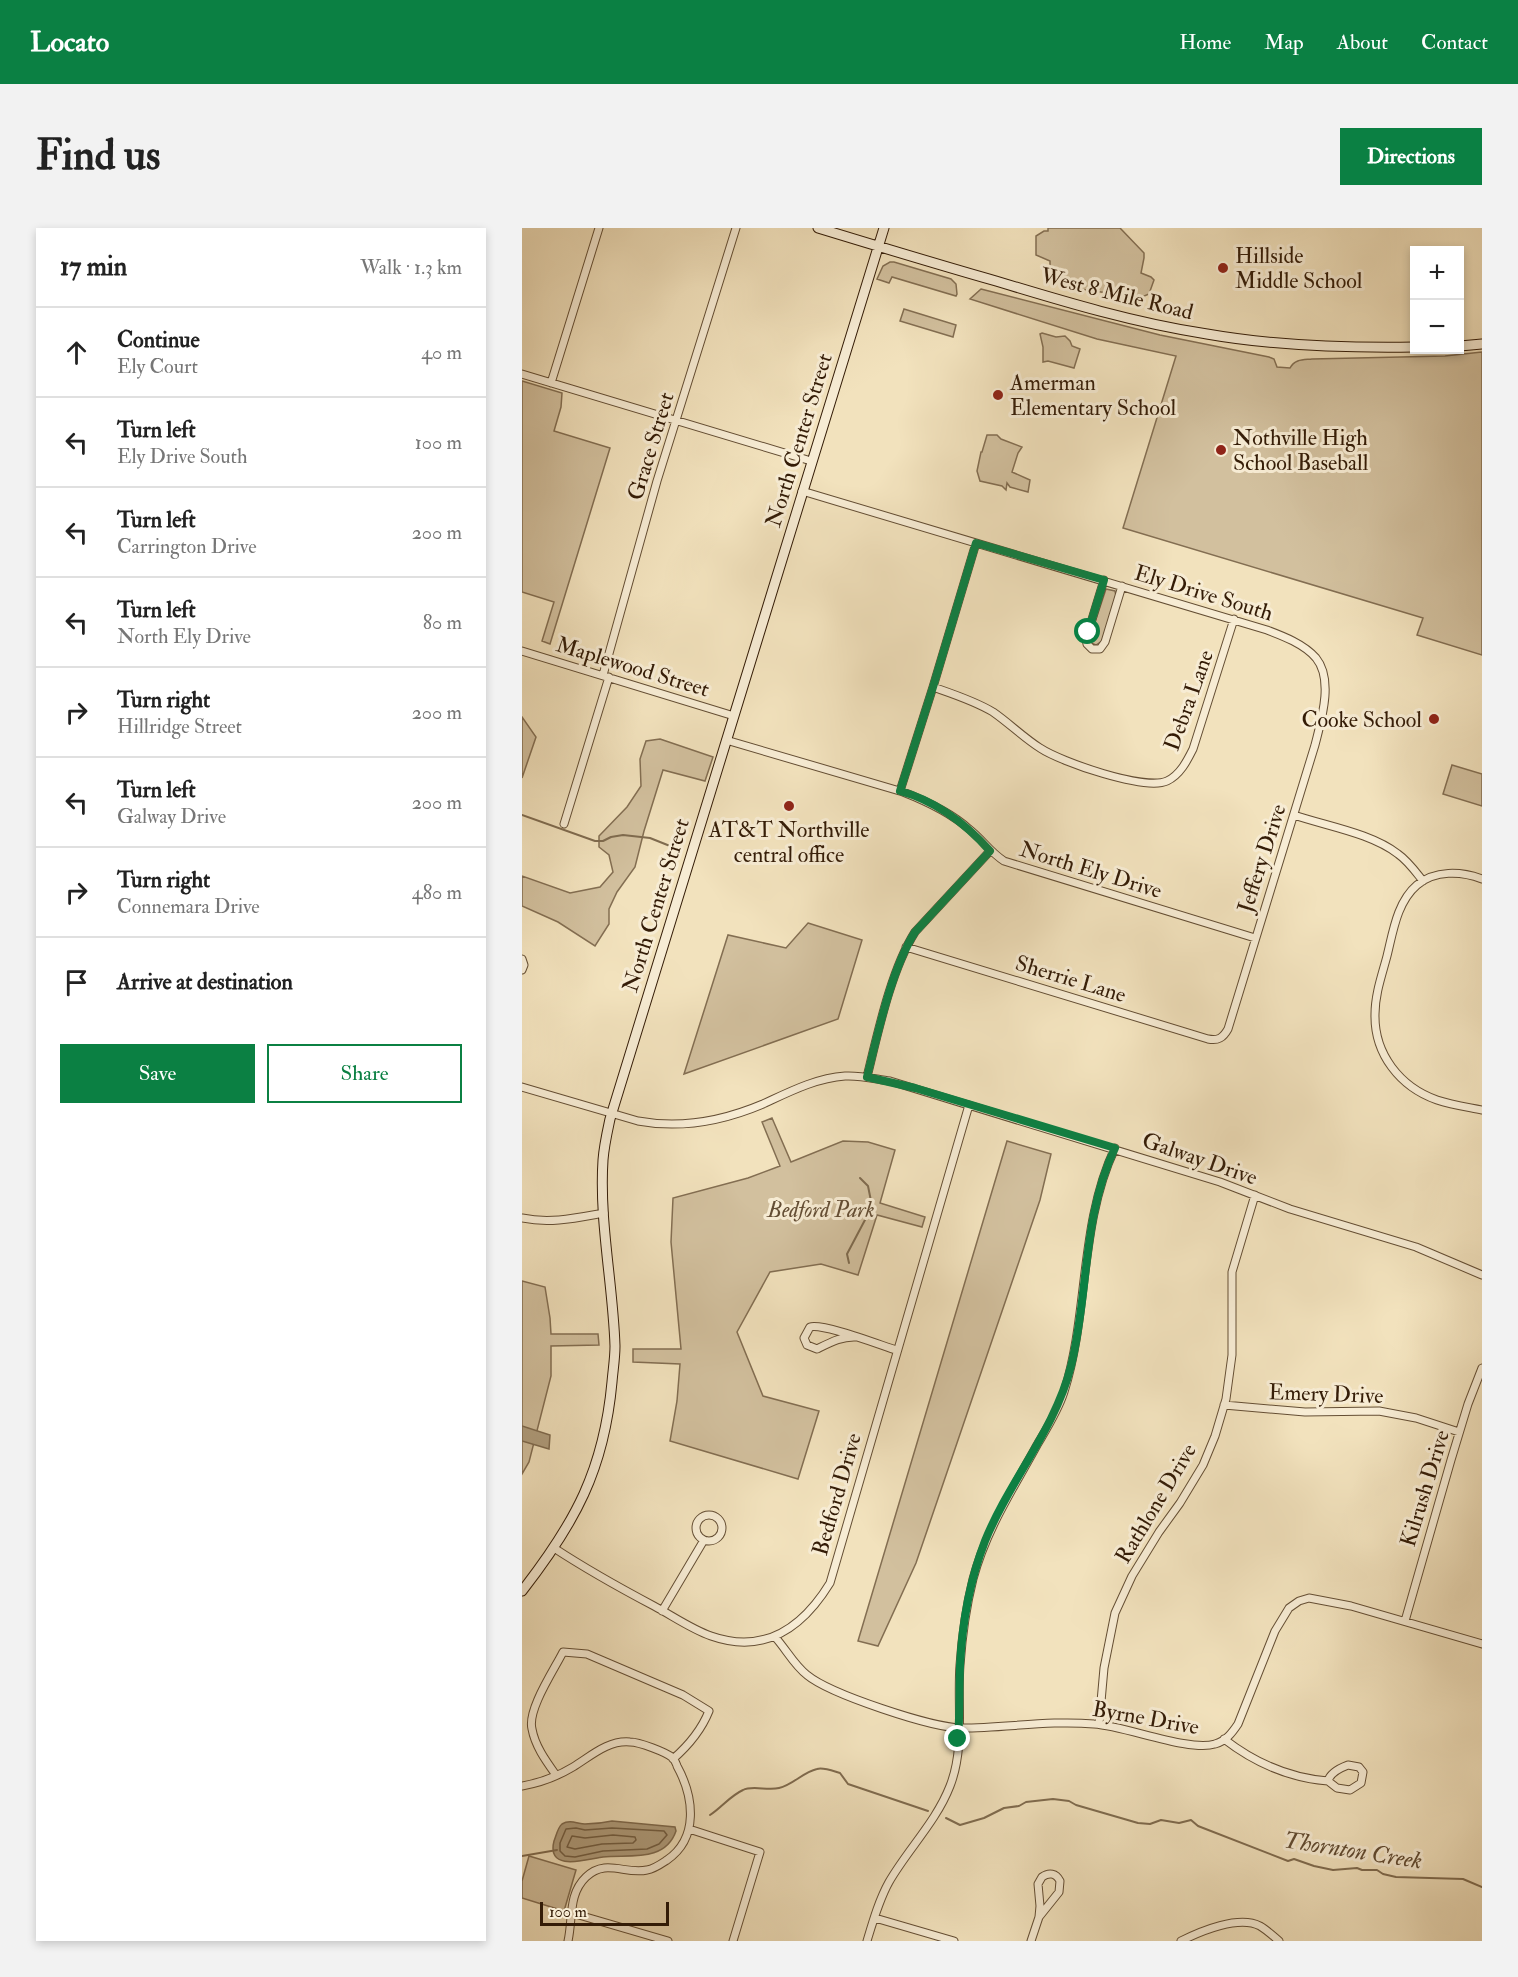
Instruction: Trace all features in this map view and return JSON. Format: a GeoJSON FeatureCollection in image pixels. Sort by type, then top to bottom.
{"type":"FeatureCollection","features":[{"type":"Feature","properties":{"kind":"street"},"geometry":{"type":"LineString","coordinates":[[551,383],[600,228]]}},
{"type":"Feature","properties":{"kind":"street","name":"Grace Street"},"geometry":{"type":"LineString","coordinates":[[564,824],[606,676],[657,481],[736,228]]}},
{"type":"Feature","properties":{"kind":"street","name":"West 8 Mile Road"},"geometry":{"type":"LineString","coordinates":[[818,228],[1071,304],[1174,329],[1294,345],[1410,347]]}},
{"type":"Feature","properties":{"kind":"street","name":"North Center Street"},"geometry":{"type":"LineString","coordinates":[[522,1591],[574,1517],[602,1445],[610,1411],[615,1347],[604,1212],[603,1159],[611,1113],[884,228]]}},
{"type":"Feature","properties":{"kind":"street"},"geometry":{"type":"LineString","coordinates":[[1464,346],[1482,344]]}},
{"type":"Feature","properties":{"kind":"street"},"geometry":{"type":"LineString","coordinates":[[522,374],[811,461]]}},
{"type":"Feature","properties":{"kind":"street","name":"Ely Drive South"},"geometry":{"type":"LineString","coordinates":[[802,491],[1234,619],[1284,637],[1316,658],[1325,689]]}},
{"type":"Feature","properties":{"kind":"street"},"geometry":{"type":"LineString","coordinates":[[900,791],[976,543]]}},
{"type":"Feature","properties":{"kind":"street"},"geometry":{"type":"LineString","coordinates":[[1104,580],[1086,639],[1092,649],[1100,649],[1106,642],[1122,586]]}},
{"type":"Feature","properties":{"kind":"street","name":"Debra Lane"},"geometry":{"type":"LineString","coordinates":[[933,687],[992,712],[1039,748],[1054,756],[1079,766],[1132,780],[1161,783],[1177,774],[1187,762],[1193,749],[1234,619]]}},
{"type":"Feature","properties":{"kind":"street","name":"Maplewood Street"},"geometry":{"type":"LineString","coordinates":[[522,651],[734,716]]}},
{"type":"Feature","properties":{"kind":"street","name":"Jeffery Drive"},"geometry":{"type":"LineString","coordinates":[[1224,1036],[1294,815],[1322,717],[1325,689]]}},
{"type":"Feature","properties":{"kind":"street","name":"North Ely Drive"},"geometry":{"type":"LineString","coordinates":[[726,740],[900,791],[944,811],[969,829],[990,851],[1004,861],[1255,938]]}},
{"type":"Feature","properties":{"kind":"street"},"geometry":{"type":"LineString","coordinates":[[1294,815],[1388,846],[1409,862],[1423,881]]}},
{"type":"Feature","properties":{"kind":"street"},"geometry":{"type":"LineString","coordinates":[[867,1077],[888,999],[906,947],[915,932],[990,851]]}},
{"type":"Feature","properties":{"kind":"street"},"geometry":{"type":"LineString","coordinates":[[1482,879],[1454,873],[1423,881],[1412,890],[1403,902],[1398,916],[1375,1007],[1378,1040],[1387,1062],[1398,1076],[1413,1088],[1438,1100],[1482,1110]]}},
{"type":"Feature","properties":{"kind":"street","name":"Sherrie Lane"},"geometry":{"type":"LineString","coordinates":[[906,947],[1208,1039],[1215,1040],[1224,1036]]}},
{"type":"Feature","properties":{"kind":"street"},"geometry":{"type":"LineString","coordinates":[[522,959],[524,965],[522,970]]}},
{"type":"Feature","properties":{"kind":"street","name":"Galway Drive"},"geometry":{"type":"LineString","coordinates":[[522,1087],[657,1125],[679,1125],[718,1120],[824,1080],[846,1076],[890,1081],[1220,1182],[1337,1225],[1416,1247],[1482,1275]]}},
{"type":"Feature","properties":{"kind":"street","name":"Bedford Drive"},"geometry":{"type":"LineString","coordinates":[[554,1548],[699,1631],[733,1642],[753,1641],[775,1636],[795,1625],[807,1614],[820,1599],[830,1582],[969,1105]]}},
{"type":"Feature","properties":{"kind":"street"},"geometry":{"type":"LineString","coordinates":[[867,1941],[883,1893],[935,1817],[951,1785],[956,1763],[959,1728],[960,1665],[965,1616],[973,1579],[985,1541],[1055,1413],[1063,1394],[1073,1355],[1095,1212],[1102,1182],[1115,1148]]}},
{"type":"Feature","properties":{"kind":"street","name":"Rathlone Drive"},"geometry":{"type":"LineString","coordinates":[[1099,1724],[1104,1668],[1115,1613],[1132,1576],[1203,1465],[1215,1436],[1224,1405],[1232,1356],[1232,1272],[1255,1195]]}},
{"type":"Feature","properties":{"kind":"street"},"geometry":{"type":"LineString","coordinates":[[522,1218],[542,1222],[558,1221],[604,1212]]}},
{"type":"Feature","properties":{"kind":"street"},"geometry":{"type":"LineString","coordinates":[[857,1337],[838,1339],[817,1349],[807,1345],[804,1338],[810,1327],[817,1325],[857,1337],[896,1350]]}},
{"type":"Feature","properties":{"kind":"street","name":"Kilrush Drive"},"geometry":{"type":"LineString","coordinates":[[1405,1621],[1459,1432],[1482,1368]]}},
{"type":"Feature","properties":{"kind":"street","name":"Emery Drive"},"geometry":{"type":"LineString","coordinates":[[1224,1405],[1305,1412],[1379,1411],[1416,1418],[1459,1432]]}},
{"type":"Feature","properties":{"kind":"street"},"geometry":{"type":"LineString","coordinates":[[662,1611],[704,1540]]}},
{"type":"Feature","properties":{"kind":"street","name":"Byrne Drive"},"geometry":{"type":"LineString","coordinates":[[775,1636],[790,1658],[807,1675],[823,1685],[872,1705],[934,1724],[959,1728],[1059,1723],[1099,1724],[1192,1745],[1209,1746],[1218,1744],[1231,1735],[1238,1724],[1278,1625],[1289,1608],[1299,1601],[1309,1598],[1326,1600],[1482,1644]]}},
{"type":"Feature","properties":{"kind":"street"},"geometry":{"type":"LineString","coordinates":[[556,1775],[539,1750],[531,1721],[535,1708],[563,1652],[587,1654],[682,1695],[709,1711],[704,1725],[689,1745],[673,1759]]}},
{"type":"Feature","properties":{"kind":"street"},"geometry":{"type":"LineString","coordinates":[[1224,1739],[1272,1768],[1305,1779],[1328,1781],[1337,1788],[1350,1790],[1361,1783],[1363,1772],[1359,1767],[1348,1765],[1332,1774],[1328,1781]]}},
{"type":"Feature","properties":{"kind":"street"},"geometry":{"type":"LineString","coordinates":[[522,1786],[556,1775],[606,1746],[630,1742],[652,1748],[673,1759],[690,1800],[691,1819],[681,1850],[651,1869],[642,1871],[607,1867],[587,1876],[576,1892],[568,1941]]}},
{"type":"Feature","properties":{"kind":"street"},"geometry":{"type":"LineString","coordinates":[[689,1829],[760,1852],[733,1941]]}},
{"type":"Feature","properties":{"kind":"street"},"geometry":{"type":"LineString","coordinates":[[1031,1941],[1039,1917],[1040,1880],[1045,1875],[1054,1874],[1060,1881],[1059,1892],[1039,1917]]}},
{"type":"Feature","properties":{"kind":"street"},"geometry":{"type":"LineString","coordinates":[[572,1913],[668,1941]]}},
{"type":"Feature","properties":{"kind":"street"},"geometry":{"type":"LineString","coordinates":[[874,1918],[954,1941]]}},
{"type":"Feature","properties":{"kind":"street"},"geometry":{"type":"LineString","coordinates":[[1181,1941],[1219,1926],[1245,1922],[1260,1926],[1279,1941]]}},
{"type":"Feature","properties":{"kind":"green space"},"geometry":{"type":"Polygon","coordinates":[[[1048,228],[1120,228],[1144,253],[1141,273],[1154,280],[1149,294],[1142,297],[1133,294],[1122,295],[1080,289],[1076,282],[1058,281],[1050,271],[1050,261],[1036,255],[1036,236],[1048,231],[1048,228]]]}},
{"type":"Feature","properties":{"kind":"green space"},"geometry":{"type":"Polygon","coordinates":[[[890,262],[951,279],[956,284],[957,294],[956,296],[892,277],[889,283],[877,279],[883,266],[890,262]]]}},
{"type":"Feature","properties":{"kind":"green space"},"geometry":{"type":"Polygon","coordinates":[[[981,289],[1160,335],[1269,357],[1274,359],[1277,367],[1290,368],[1297,361],[1312,359],[1445,356],[1482,352],[1482,655],[1417,635],[1423,618],[1123,528],[1176,356],[1097,339],[970,299],[981,289]]]}},
{"type":"Feature","properties":{"kind":"green space"},"geometry":{"type":"Polygon","coordinates":[[[904,309],[956,325],[953,337],[900,321],[904,309]]]}},
{"type":"Feature","properties":{"kind":"green space"},"geometry":{"type":"Polygon","coordinates":[[[1040,334],[1056,337],[1065,336],[1072,346],[1080,349],[1074,368],[1048,361],[1043,362],[1040,334]]]}},
{"type":"Feature","properties":{"kind":"green space"},"geometry":{"type":"Polygon","coordinates":[[[522,381],[562,393],[561,407],[554,431],[610,448],[550,644],[542,641],[554,602],[522,592],[522,381]]]}},
{"type":"Feature","properties":{"kind":"green space"},"geometry":{"type":"Polygon","coordinates":[[[987,435],[997,435],[1001,439],[1022,447],[1012,472],[1030,480],[1028,492],[1010,487],[1007,483],[1006,490],[1002,486],[980,481],[977,471],[987,435]]]}},
{"type":"Feature","properties":{"kind":"green space"},"geometry":{"type":"Polygon","coordinates":[[[1106,589],[1115,591],[1116,596],[1102,641],[1096,645],[1091,643],[1090,637],[1106,589]]]}},
{"type":"Feature","properties":{"kind":"green space"},"geometry":{"type":"Polygon","coordinates":[[[522,717],[536,737],[522,778],[522,717]]]}},
{"type":"Feature","properties":{"kind":"green space"},"geometry":{"type":"Polygon","coordinates":[[[660,739],[713,757],[705,781],[663,770],[635,867],[617,892],[609,909],[609,924],[595,946],[558,922],[522,906],[522,876],[570,893],[600,887],[613,872],[609,855],[599,847],[599,836],[627,807],[641,786],[640,759],[646,741],[660,739]]]}},
{"type":"Feature","properties":{"kind":"green space"},"geometry":{"type":"Polygon","coordinates":[[[1452,765],[1482,774],[1482,806],[1443,794],[1452,765]]]}},
{"type":"Feature","properties":{"kind":"green space"},"geometry":{"type":"Polygon","coordinates":[[[808,923],[862,940],[838,1019],[684,1074],[728,935],[786,948],[808,923]]]}},
{"type":"Feature","properties":{"kind":"green space","name":"Bedford Park"},"geometry":{"type":"Polygon","coordinates":[[[772,1118],[791,1162],[843,1141],[868,1142],[895,1150],[880,1203],[925,1217],[922,1227],[877,1215],[858,1275],[821,1264],[770,1272],[737,1332],[763,1396],[819,1411],[798,1479],[670,1441],[680,1364],[633,1362],[633,1349],[681,1349],[671,1242],[673,1198],[748,1178],[780,1166],[762,1122],[772,1118]]]}},
{"type":"Feature","properties":{"kind":"green space"},"geometry":{"type":"Polygon","coordinates":[[[1007,1141],[1051,1154],[1040,1200],[916,1563],[878,1646],[858,1641],[1007,1141]]]}},
{"type":"Feature","properties":{"kind":"green space"},"geometry":{"type":"Polygon","coordinates":[[[522,1281],[545,1287],[551,1334],[598,1334],[599,1345],[551,1346],[551,1376],[529,1462],[522,1474],[522,1281]]]}},
{"type":"Feature","properties":{"kind":"green space"},"geometry":{"type":"Polygon","coordinates":[[[529,1856],[576,1870],[564,1911],[522,1898],[522,1881],[529,1856]]]}},
{"type":"Feature","properties":{"kind":"water"},"geometry":{"type":"Polygon","coordinates":[[[522,1426],[550,1435],[549,1449],[522,1441],[522,1426]]]}},
{"type":"Feature","properties":{"kind":"water"},"geometry":{"type":"Polygon","coordinates":[[[612,1821],[675,1827],[676,1831],[671,1841],[663,1848],[645,1855],[603,1857],[570,1862],[556,1857],[553,1851],[554,1841],[562,1824],[612,1821]]]}},
{"type":"Feature","properties":{"kind":"waterway"},"geometry":{"type":"LineString","coordinates":[[522,815],[595,841],[623,835],[650,838],[675,848]]}},
{"type":"Feature","properties":{"kind":"waterway"},"geometry":{"type":"LineString","coordinates":[[849,1263],[847,1254],[866,1218],[871,1201],[868,1186],[860,1178]]}},
{"type":"Feature","properties":{"kind":"waterway","name":"Thornton Creek"},"geometry":{"type":"LineString","coordinates":[[710,1815],[743,1790],[779,1788],[819,1769],[840,1773],[848,1784],[928,1811]]}},
{"type":"Feature","properties":{"kind":"waterway","name":"Thornton Creek"},"geometry":{"type":"LineString","coordinates":[[946,1818],[960,1825],[1026,1802],[1053,1799],[1069,1801],[1138,1823],[1150,1824],[1161,1820],[1179,1823],[1191,1820],[1198,1826],[1288,1861],[1294,1859],[1333,1870],[1357,1868],[1377,1870],[1396,1877],[1463,1879],[1482,1887]]}},
{"type":"Feature","properties":{"kind":"waterway","name":"Thornton Creek"},"geometry":{"type":"LineString","coordinates":[[522,1856],[557,1850]]}},
{"type":"Feature","properties":{"kind":"place","name":"Hillside Middle School"},"geometry":{"type":"Point","coordinates":[1223,268]}},
{"type":"Feature","properties":{"kind":"place","name":"Amerman Elementary School"},"geometry":{"type":"Point","coordinates":[998,395]}},
{"type":"Feature","properties":{"kind":"place","name":"Nothville High School Baseball"},"geometry":{"type":"Point","coordinates":[1221,450]}},
{"type":"Feature","properties":{"kind":"place","name":"Cooke School"},"geometry":{"type":"Point","coordinates":[1434,719]}},
{"type":"Feature","properties":{"kind":"place","name":"AT&T Northville central office"},"geometry":{"type":"Point","coordinates":[789,806]}},
{"type":"Feature","properties":{"kind":"route"},"geometry":{"type":"LineString","coordinates":[[958,1739],[960,1665],[965,1616],[973,1579],[985,1541],[1055,1413],[1063,1394],[1072,1364],[1095,1212],[1102,1182],[1115,1148],[915,1088],[867,1077],[888,999],[901,957],[908,943],[920,926],[990,851],[969,829],[944,811],[900,791],[976,543],[1104,580],[1088,632]]}}]}
